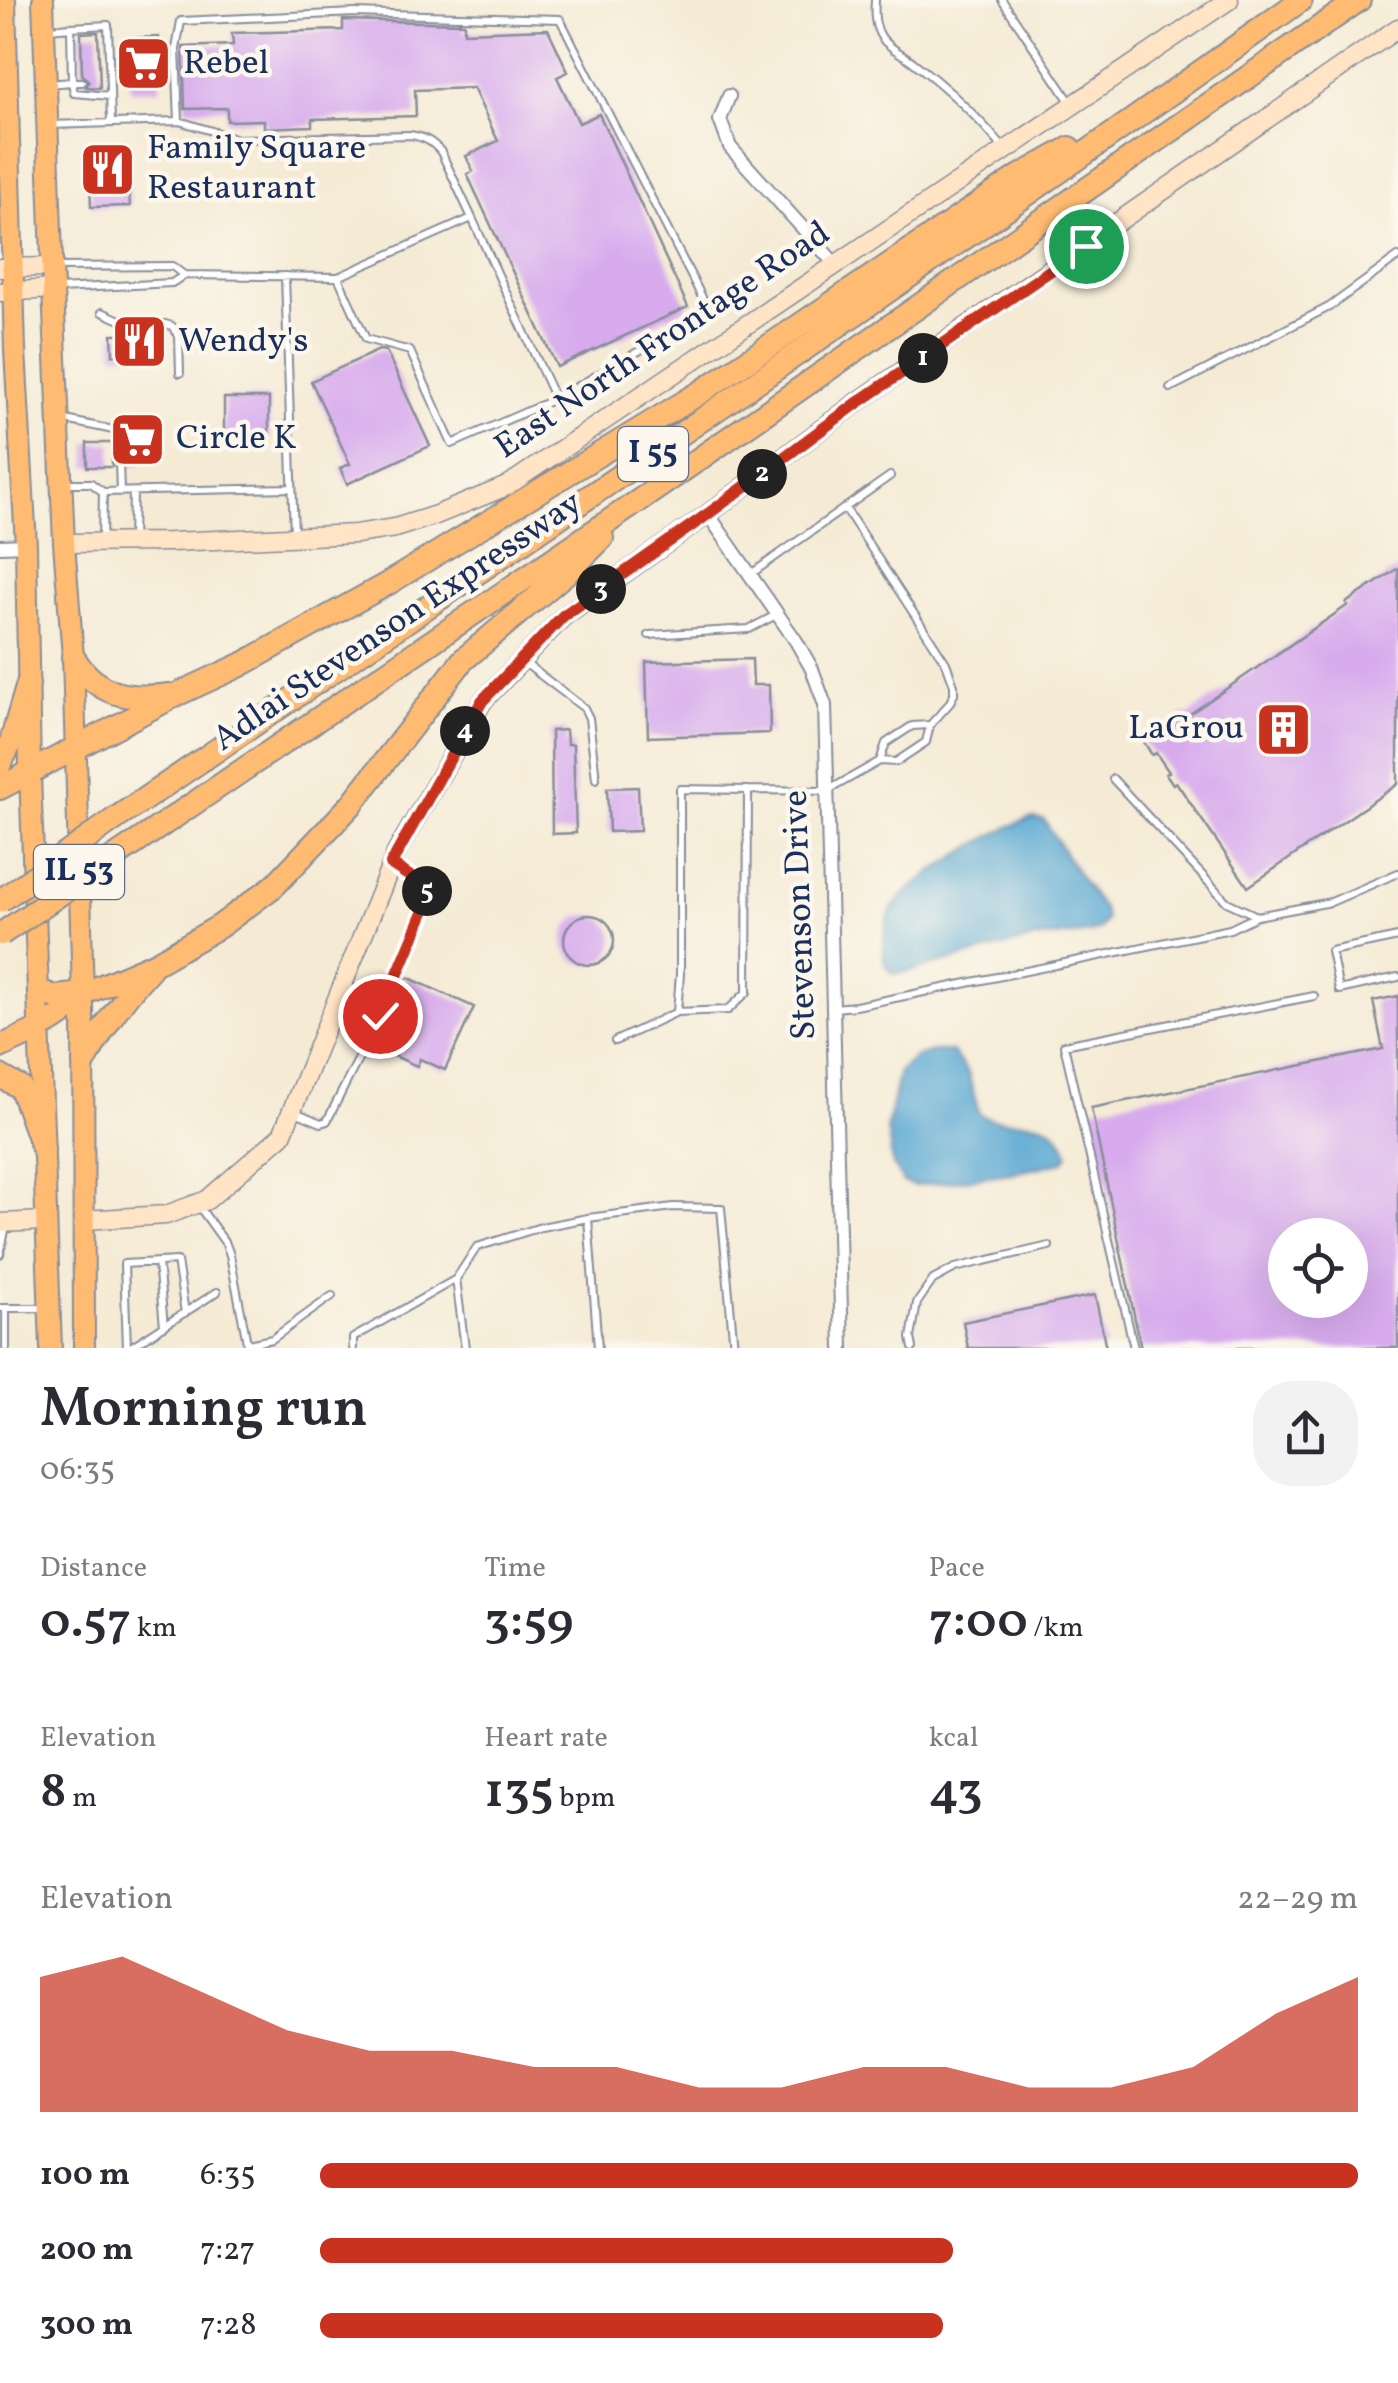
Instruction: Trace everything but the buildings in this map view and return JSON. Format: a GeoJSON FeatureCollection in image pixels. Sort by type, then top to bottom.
{"type":"FeatureCollection","features":[{"type":"Feature","properties":{"kind":"highway","name":"Adlai Stevenson Expressway"},"geometry":{"type":"LineString","coordinates":[[0,900],[612,482],[1301,0]]}},
{"type":"Feature","properties":{"kind":"highway","name":"Adlai Stevenson Expressway"},"geometry":{"type":"LineString","coordinates":[[0,934],[640,500],[1359,0]]}},
{"type":"Feature","properties":{"kind":"highway"},"geometry":{"type":"LineString","coordinates":[[0,788],[387,584],[701,392],[1020,176],[1186,82]]}},
{"type":"Feature","properties":{"kind":"highway"},"geometry":{"type":"LineString","coordinates":[[39,991],[56,997],[83,994],[156,962],[220,926],[274,886],[351,805],[463,660],[573,567],[640,500]]}},
{"type":"Feature","properties":{"kind":"highway"},"geometry":{"type":"LineString","coordinates":[[73,657],[84,673],[113,694],[178,694]]}},
{"type":"Feature","properties":{"kind":"highway"},"geometry":{"type":"LineString","coordinates":[[0,764],[11,742],[28,684]]}},
{"type":"Feature","properties":{"kind":"highway"},"geometry":{"type":"LineString","coordinates":[[84,1063],[102,1028],[156,962]]}},
{"type":"Feature","properties":{"kind":"highway"},"geometry":{"type":"LineString","coordinates":[[0,1047],[40,1028],[74,1006],[83,994]]}},
{"type":"Feature","properties":{"kind":"highway"},"geometry":{"type":"LineString","coordinates":[[0,1076],[20,1088],[43,1150]]}},
{"type":"Feature","properties":{"kind":"main road","name":"IL 53"},"geometry":{"type":"LineString","coordinates":[[5,0],[6,268],[26,544],[30,774],[52,1348]]}},
{"type":"Feature","properties":{"kind":"main road","name":"IL 53"},"geometry":{"type":"LineString","coordinates":[[44,0],[64,542],[73,657],[83,994],[84,1348]]}},
{"type":"Feature","properties":{"kind":"street","name":"East North Frontage Road"},"geometry":{"type":"LineString","coordinates":[[64,542],[356,534],[395,528],[436,515],[507,486],[1230,0]]}},
{"type":"Feature","properties":{"kind":"street"},"geometry":{"type":"LineString","coordinates":[[84,1220],[166,1216],[198,1204],[282,1135],[391,864],[482,701],[563,616],[871,394],[1398,28]]}},
{"type":"Feature","properties":{"kind":"street"},"geometry":{"type":"LineString","coordinates":[[728,96],[720,120],[730,147],[836,264]]}},
{"type":"Feature","properties":{"kind":"street"},"geometry":{"type":"LineString","coordinates":[[6,268],[52,266]]}},
{"type":"Feature","properties":{"kind":"street"},"geometry":{"type":"LineString","coordinates":[[7,292],[53,289]]}},
{"type":"Feature","properties":{"kind":"street","name":"Stevenson Drive"},"geometry":{"type":"LineString","coordinates":[[708,514],[812,669],[825,706],[842,1348]]}},
{"type":"Feature","properties":{"kind":"street"},"geometry":{"type":"LineString","coordinates":[[0,546],[26,544]]}},
{"type":"Feature","properties":{"kind":"street"},"geometry":{"type":"LineString","coordinates":[[3,1223],[46,1220]]}},
{"type":"Feature","properties":{"kind":"lane"},"geometry":{"type":"LineString","coordinates":[[875,0],[875,25],[882,38],[966,110],[1006,151]]}},
{"type":"Feature","properties":{"kind":"lane"},"geometry":{"type":"LineString","coordinates":[[1002,0],[1073,106]]}},
{"type":"Feature","properties":{"kind":"lane"},"geometry":{"type":"LineString","coordinates":[[179,121],[176,49],[181,21],[354,13],[560,19],[709,311],[555,399],[452,444],[410,351],[366,338],[338,276]]}},
{"type":"Feature","properties":{"kind":"lane"},"geometry":{"type":"LineString","coordinates":[[44,29],[108,26],[111,123]]}},
{"type":"Feature","properties":{"kind":"lane"},"geometry":{"type":"LineString","coordinates":[[71,27],[74,93],[110,96]]}},
{"type":"Feature","properties":{"kind":"lane"},"geometry":{"type":"LineString","coordinates":[[100,81],[110,81]]}},
{"type":"Feature","properties":{"kind":"lane"},"geometry":{"type":"LineString","coordinates":[[46,84],[82,82]]}},
{"type":"Feature","properties":{"kind":"lane"},"geometry":{"type":"LineString","coordinates":[[47,125],[179,121],[238,139],[422,136],[442,152],[555,399]]}},
{"type":"Feature","properties":{"kind":"lane"},"geometry":{"type":"LineString","coordinates":[[53,289],[172,283],[184,275],[338,276],[472,218]]}},
{"type":"Feature","properties":{"kind":"lane"},"geometry":{"type":"LineString","coordinates":[[1170,388],[1330,307],[1398,257]]}},
{"type":"Feature","properties":{"kind":"lane"},"geometry":{"type":"LineString","coordinates":[[52,266],[172,266],[184,275]]}},
{"type":"Feature","properties":{"kind":"lane"},"geometry":{"type":"LineString","coordinates":[[285,276],[294,537]]}},
{"type":"Feature","properties":{"kind":"lane"},"geometry":{"type":"LineString","coordinates":[[102,312],[129,324],[172,326],[179,336],[180,373]]}},
{"type":"Feature","properties":{"kind":"lane"},"geometry":{"type":"LineString","coordinates":[[59,418],[118,431],[120,492]]}},
{"type":"Feature","properties":{"kind":"lane"},"geometry":{"type":"LineString","coordinates":[[750,574],[890,476]]}},
{"type":"Feature","properties":{"kind":"lane"},"geometry":{"type":"LineString","coordinates":[[62,483],[90,483],[103,492],[292,488]]}},
{"type":"Feature","properties":{"kind":"lane"},"geometry":{"type":"LineString","coordinates":[[102,542],[103,492]]}},
{"type":"Feature","properties":{"kind":"lane"},"geometry":{"type":"LineString","coordinates":[[132,542],[134,492]]}},
{"type":"Feature","properties":{"kind":"lane"},"geometry":{"type":"LineString","coordinates":[[677,1012],[680,789],[827,791],[880,762],[896,762],[926,742],[930,725],[954,694],[946,663],[845,508]]}},
{"type":"Feature","properties":{"kind":"lane"},"geometry":{"type":"LineString","coordinates":[[649,634],[748,629],[778,615]]}},
{"type":"Feature","properties":{"kind":"lane"},"geometry":{"type":"LineString","coordinates":[[522,660],[584,708],[589,718],[596,780]]}},
{"type":"Feature","properties":{"kind":"lane"},"geometry":{"type":"LineString","coordinates":[[880,762],[886,743],[912,726],[930,725]]}},
{"type":"Feature","properties":{"kind":"lane"},"geometry":{"type":"LineString","coordinates":[[1113,779],[1227,902],[1257,916]]}},
{"type":"Feature","properties":{"kind":"lane"},"geometry":{"type":"LineString","coordinates":[[615,1041],[677,1012],[728,1010],[747,992],[748,790]]}},
{"type":"Feature","properties":{"kind":"lane"},"geometry":{"type":"LineString","coordinates":[[292,1111],[327,1121],[380,1016],[422,918],[429,900],[426,887],[391,864]]}},
{"type":"Feature","properties":{"kind":"lane"},"geometry":{"type":"LineString","coordinates":[[833,1008],[1230,929],[1257,916],[1331,902],[1398,873]]}},
{"type":"Feature","properties":{"kind":"lane"},"geometry":{"type":"LineString","coordinates":[[1398,937],[1331,951],[1338,990],[1398,977]]}},
{"type":"Feature","properties":{"kind":"lane"},"geometry":{"type":"LineString","coordinates":[[1134,1348],[1064,1045],[1314,996]]}},
{"type":"Feature","properties":{"kind":"lane"},"geometry":{"type":"LineString","coordinates":[[198,1204],[230,1255],[248,1346],[272,1339],[332,1296]]}},
{"type":"Feature","properties":{"kind":"lane"},"geometry":{"type":"LineString","coordinates":[[353,1348],[353,1338],[456,1279],[477,1247],[542,1227],[673,1207],[721,1208],[734,1348]]}},
{"type":"Feature","properties":{"kind":"lane"},"geometry":{"type":"LineString","coordinates":[[588,1218],[598,1348]]}},
{"type":"Feature","properties":{"kind":"lane"},"geometry":{"type":"LineString","coordinates":[[0,1254],[3,1223]]}},
{"type":"Feature","properties":{"kind":"lane"},"geometry":{"type":"LineString","coordinates":[[913,1348],[917,1303],[933,1280],[954,1268],[1049,1246]]}},
{"type":"Feature","properties":{"kind":"lane"},"geometry":{"type":"LineString","coordinates":[[185,1313],[177,1261],[124,1264],[128,1348],[185,1313],[217,1292]]}},
{"type":"Feature","properties":{"kind":"lane"},"geometry":{"type":"LineString","coordinates":[[158,1262],[164,1326]]}},
{"type":"Feature","properties":{"kind":"lane"},"geometry":{"type":"LineString","coordinates":[[456,1279],[464,1348]]}},
{"type":"Feature","properties":{"kind":"lane"},"geometry":{"type":"LineString","coordinates":[[6,1348],[3,1308],[50,1308]]}},
{"type":"Feature","properties":{"kind":"water"},"geometry":{"type":"Polygon","coordinates":[[[1032,818],[1044,820],[1103,909],[1106,919],[1100,929],[1034,939],[894,974],[884,958],[886,927],[902,897],[957,856],[1032,818]]]}},
{"type":"Feature","properties":{"kind":"water"},"geometry":{"type":"Polygon","coordinates":[[[933,1051],[951,1051],[968,1073],[979,1114],[1052,1129],[1068,1154],[1063,1162],[914,1186],[903,1182],[893,1165],[887,1128],[899,1071],[914,1058],[933,1051]]]}},
{"type":"Feature","properties":{"kind":"place","name":"Rebel"},"geometry":{"type":"Point","coordinates":[144,64]}},
{"type":"Feature","properties":{"kind":"place","name":"Family Square Restaurant"},"geometry":{"type":"Point","coordinates":[108,169]}},
{"type":"Feature","properties":{"kind":"place","name":"Wendy's"},"geometry":{"type":"Point","coordinates":[139,342]}},
{"type":"Feature","properties":{"kind":"place","name":"Circle K"},"geometry":{"type":"Point","coordinates":[137,439]}},
{"type":"Feature","properties":{"kind":"place","name":"LaGrou"},"geometry":{"type":"Point","coordinates":[1283,729]}},
{"type":"Feature","properties":{"kind":"route"},"geometry":{"type":"LineString","coordinates":[[380,1016],[429,900],[426,887],[391,864],[482,701],[563,616],[856,404],[1086,246]]}}]}
